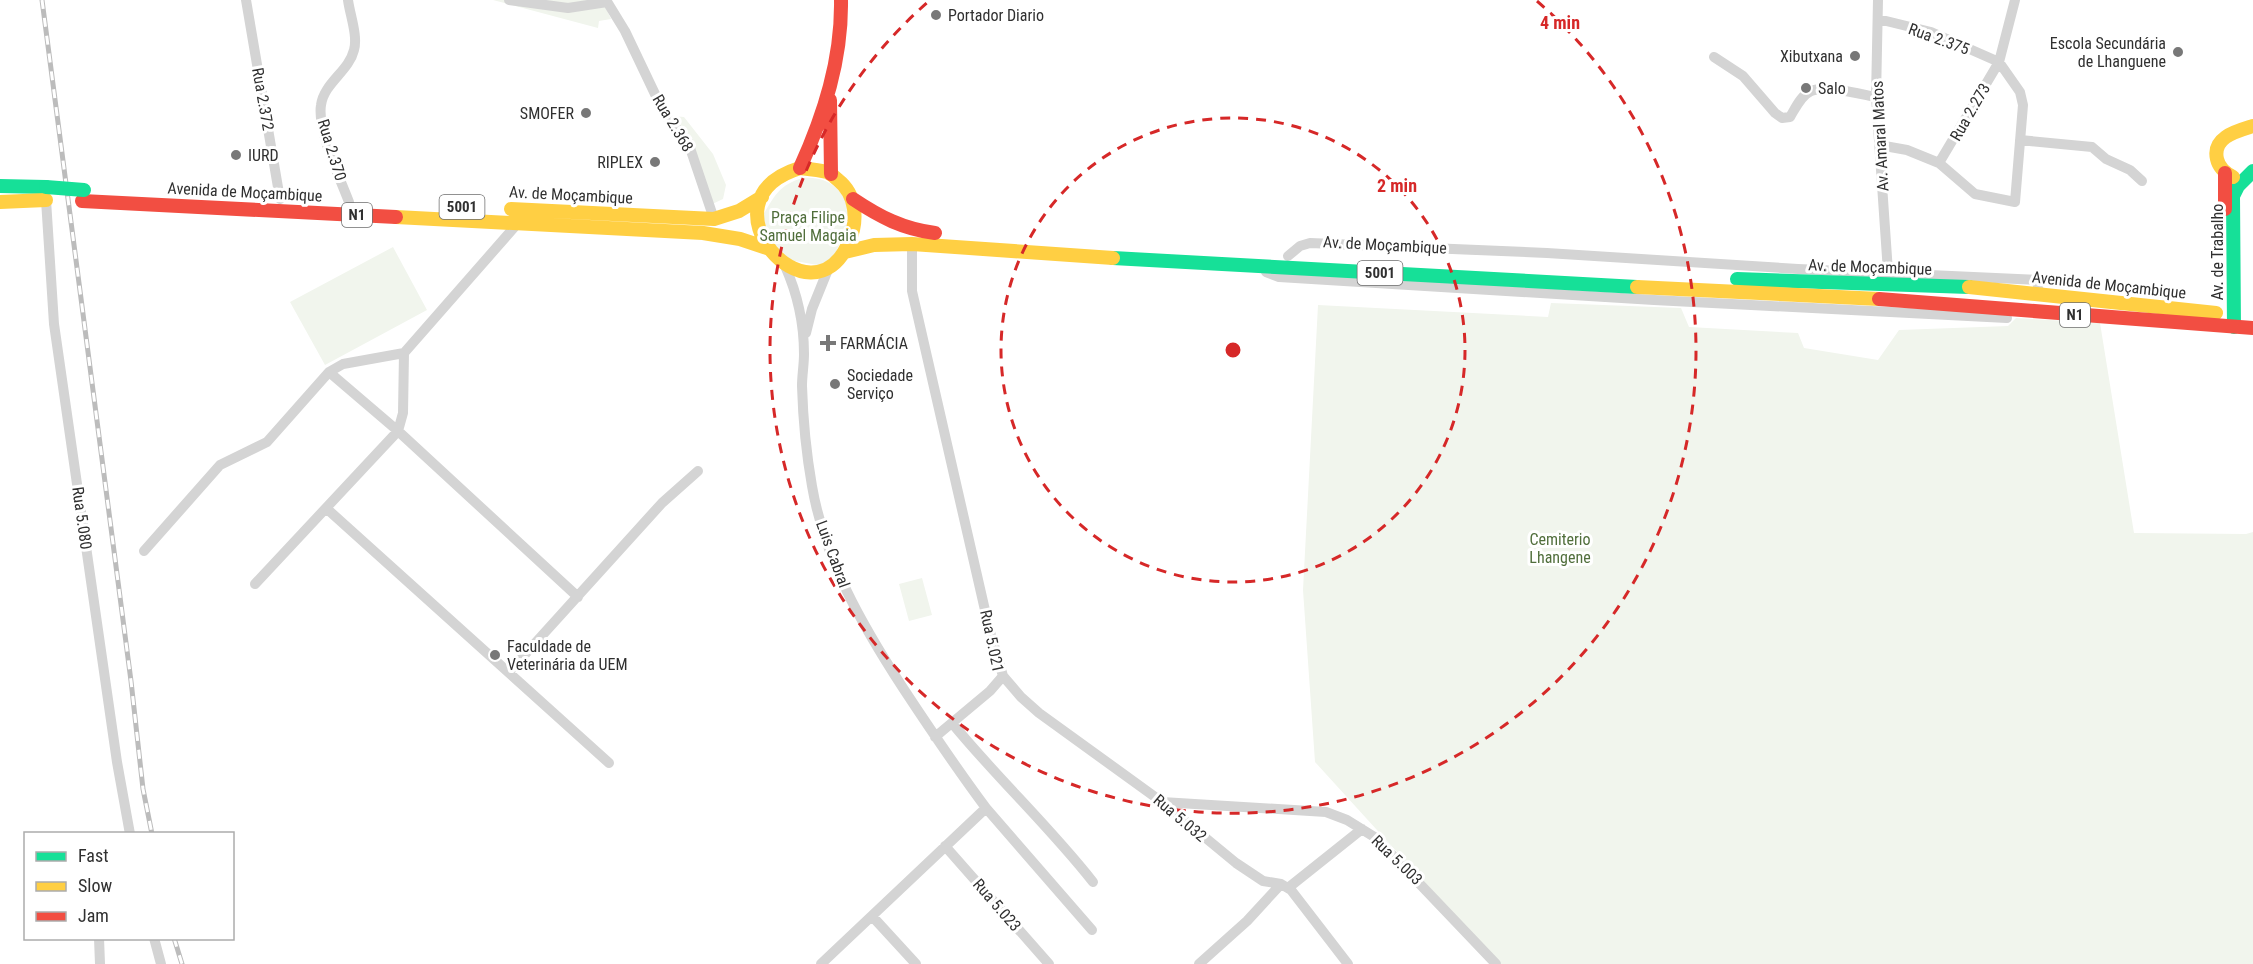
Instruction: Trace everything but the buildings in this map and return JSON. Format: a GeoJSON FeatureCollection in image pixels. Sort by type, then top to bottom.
{"type":"FeatureCollection","features":[{"type":"Feature","properties":{"kind":"main road"},"geometry":{"type":"LineString","coordinates":[[762,197],[758,211],[758,225],[762,238],[785,266],[807,272],[829,267],[852,240],[857,213],[853,199],[844,184],[831,174],[816,169],[800,168],[808,152],[830,85],[842,22],[841,0]]}},
{"type":"Feature","properties":{"kind":"main road"},"geometry":{"type":"LineString","coordinates":[[830,85],[831,174]]}},
{"type":"Feature","properties":{"kind":"main road"},"geometry":{"type":"LineString","coordinates":[[2229,320],[2226,278],[2225,173],[2219,166],[2216,154],[2219,142],[2225,136],[2253,126]]}},
{"type":"Feature","properties":{"kind":"main road"},"geometry":{"type":"LineString","coordinates":[[2237,132],[2250,136],[2253,140]]}},
{"type":"Feature","properties":{"kind":"main road","name":"Av. de Moçambique"},"geometry":{"type":"LineString","coordinates":[[158,193],[714,219],[739,211],[762,197],[771,184],[784,173],[800,168]]}},
{"type":"Feature","properties":{"kind":"main road","name":"Av. de Trabalho"},"geometry":{"type":"LineString","coordinates":[[2225,173],[2235,177],[2251,173]]}},
{"type":"Feature","properties":{"kind":"main road","name":"Av. de Trabalho"},"geometry":{"type":"LineString","coordinates":[[2229,320],[2234,196],[2238,186],[2251,173]]}},
{"type":"Feature","properties":{"kind":"main road","name":"Avenida de Moçambique"},"geometry":{"type":"LineString","coordinates":[[0,186],[46,194],[633,230]]}},
{"type":"Feature","properties":{"kind":"main road","name":"Avenida de Moçambique"},"geometry":{"type":"LineString","coordinates":[[83,195],[158,193]]}},
{"type":"Feature","properties":{"kind":"main road","name":"Avenida de Moçambique"},"geometry":{"type":"LineString","coordinates":[[0,202],[46,194]]}},
{"type":"Feature","properties":{"kind":"main road","name":"Av. de Moçambique"},"geometry":{"type":"LineString","coordinates":[[853,199],[891,224],[914,231],[1100,247],[1686,278],[1980,287]]}},
{"type":"Feature","properties":{"kind":"main road","name":"Av. de Moçambique"},"geometry":{"type":"LineString","coordinates":[[633,230],[723,236],[770,249]]}},
{"type":"Feature","properties":{"kind":"main road","name":"Av. de Moçambique"},"geometry":{"type":"LineString","coordinates":[[844,252],[874,245],[912,244],[1257,266],[1916,301]]}},
{"type":"Feature","properties":{"kind":"main road","name":"Avenida de Moçambique"},"geometry":{"type":"LineString","coordinates":[[1980,287],[2229,320]]}},
{"type":"Feature","properties":{"kind":"main road","name":"Avenida de Moçambique"},"geometry":{"type":"LineString","coordinates":[[1916,301],[2051,313],[2229,320]]}},
{"type":"Feature","properties":{"kind":"main road","name":"N1"},"geometry":{"type":"LineString","coordinates":[[2229,320],[2253,315]]}},
{"type":"Feature","properties":{"kind":"main road","name":"N1"},"geometry":{"type":"LineString","coordinates":[[2229,320],[2253,328]]}},
{"type":"Feature","properties":{"kind":"street","name":"Rua 2.372"},"geometry":{"type":"LineString","coordinates":[[246,0],[280,199]]}},
{"type":"Feature","properties":{"kind":"street","name":"Rua 2.370"},"geometry":{"type":"LineString","coordinates":[[348,0],[355,42],[354,51],[326,90],[321,104],[321,122],[349,202]]}},
{"type":"Feature","properties":{"kind":"street"},"geometry":{"type":"LineString","coordinates":[[509,0],[538,6],[568,8],[606,1]]}},
{"type":"Feature","properties":{"kind":"street","name":"Av. Amaral Matos"},"geometry":{"type":"LineString","coordinates":[[1878,0],[1876,97],[1888,272]]}},
{"type":"Feature","properties":{"kind":"street","name":"Rua 2.273"},"geometry":{"type":"LineString","coordinates":[[1939,163],[1999,62],[2015,0]]}},
{"type":"Feature","properties":{"kind":"street","name":"Rua 2.368"},"geometry":{"type":"LineString","coordinates":[[606,1],[625,31],[665,115],[688,142],[714,219]]}},
{"type":"Feature","properties":{"kind":"street","name":"Rua 2.375"},"geometry":{"type":"LineString","coordinates":[[1878,19],[1931,33],[1999,62]]}},
{"type":"Feature","properties":{"kind":"street"},"geometry":{"type":"LineString","coordinates":[[1714,57],[1743,76],[1782,118],[1790,117],[1802,99],[1811,91],[1829,90],[1876,97]]}},
{"type":"Feature","properties":{"kind":"street"},"geometry":{"type":"LineString","coordinates":[[1879,145],[1907,150],[1939,163],[1975,194],[2015,202],[2018,190],[2023,105],[2020,92],[1999,62]]}},
{"type":"Feature","properties":{"kind":"street"},"geometry":{"type":"LineString","coordinates":[[2020,140],[2092,147],[2106,159],[2130,170],[2142,181]]}},
{"type":"Feature","properties":{"kind":"street","name":"Rua 5.080"},"geometry":{"type":"LineString","coordinates":[[46,194],[54,324],[115,751],[129,830]]}},
{"type":"Feature","properties":{"kind":"street"},"geometry":{"type":"LineString","coordinates":[[144,551],[220,465],[267,442],[329,372],[343,364],[404,353],[518,223]]}},
{"type":"Feature","properties":{"kind":"street"},"geometry":{"type":"LineString","coordinates":[[1288,256],[1300,246],[1310,243],[1547,253],[1798,269],[2037,280],[2039,294]]}},
{"type":"Feature","properties":{"kind":"street","name":"Rua 5.021"},"geometry":{"type":"LineString","coordinates":[[912,244],[912,291],[990,632],[1003,676],[935,737]]}},
{"type":"Feature","properties":{"kind":"street","name":"Luis Cabral"},"geometry":{"type":"LineString","coordinates":[[785,266],[796,289],[801,309],[804,348],[803,424],[818,515],[835,566],[853,606],[935,737]]}},
{"type":"Feature","properties":{"kind":"street"},"geometry":{"type":"LineString","coordinates":[[1257,266],[1279,277],[1654,300],[2004,318],[2035,317],[2051,313]]}},
{"type":"Feature","properties":{"kind":"street","name":"Luis Cabral"},"geometry":{"type":"LineString","coordinates":[[804,348],[812,309],[829,267]]}},
{"type":"Feature","properties":{"kind":"street"},"geometry":{"type":"LineString","coordinates":[[255,584],[398,431],[403,413],[404,353]]}},
{"type":"Feature","properties":{"kind":"street"},"geometry":{"type":"LineString","coordinates":[[329,372],[398,431],[578,597]]}},
{"type":"Feature","properties":{"kind":"street"},"geometry":{"type":"LineString","coordinates":[[509,672],[662,503],[698,471]]}},
{"type":"Feature","properties":{"kind":"street"},"geometry":{"type":"LineString","coordinates":[[326,508],[609,763]]}},
{"type":"Feature","properties":{"kind":"street","name":"Rua 5.032"},"geometry":{"type":"LineString","coordinates":[[1003,676],[1021,697],[1162,802],[1212,845],[1263,881],[1285,886]]}},
{"type":"Feature","properties":{"kind":"street"},"geometry":{"type":"LineString","coordinates":[[952,723],[982,760],[1061,842],[1094,882]]}},
{"type":"Feature","properties":{"kind":"street"},"geometry":{"type":"LineString","coordinates":[[935,737],[986,808],[1092,930]]}},
{"type":"Feature","properties":{"kind":"street","name":"Rua 5.003"},"geometry":{"type":"LineString","coordinates":[[1162,802],[1326,812],[1335,815],[1376,838],[1496,964]]}},
{"type":"Feature","properties":{"kind":"street"},"geometry":{"type":"LineString","coordinates":[[821,964],[986,808]]}},
{"type":"Feature","properties":{"kind":"street"},"geometry":{"type":"LineString","coordinates":[[1199,964],[1285,886],[1362,829]]}},
{"type":"Feature","properties":{"kind":"street","name":"Rua 5.023"},"geometry":{"type":"LineString","coordinates":[[945,846],[1049,964]]}},
{"type":"Feature","properties":{"kind":"street"},"geometry":{"type":"LineString","coordinates":[[1285,886],[1348,964]]}},
{"type":"Feature","properties":{"kind":"street"},"geometry":{"type":"LineString","coordinates":[[872,916],[916,964]]}},
{"type":"Feature","properties":{"kind":"street"},"geometry":{"type":"LineString","coordinates":[[99,940],[100,964]]}},
{"type":"Feature","properties":{"kind":"street"},"geometry":{"type":"LineString","coordinates":[[154,940],[161,964]]}},
{"type":"Feature","properties":{"kind":"green space"},"geometry":{"type":"Polygon","coordinates":[[[493,0],[602,0],[611,19],[599,21],[598,28],[493,0]]]}},
{"type":"Feature","properties":{"kind":"green space"},"geometry":{"type":"Polygon","coordinates":[[[672,116],[684,117],[713,154],[726,185],[723,199],[706,207],[695,163],[672,116]]]}},
{"type":"Feature","properties":{"kind":"green space","name":"Praça Filipe Samuel Magaia"},"geometry":{"type":"Polygon","coordinates":[[[803,178],[821,180],[834,186],[854,212],[829,267],[772,257],[762,217],[782,188],[803,178]]]}},
{"type":"Feature","properties":{"kind":"green space"},"geometry":{"type":"Polygon","coordinates":[[[393,247],[427,310],[325,365],[290,302],[393,247]]]}},
{"type":"Feature","properties":{"kind":"green space","name":"Cemiterio Lhangene"},"geometry":{"type":"Polygon","coordinates":[[[1551,303],[1681,308],[1689,327],[1798,333],[1804,348],[1878,360],[1899,330],[2008,326],[2016,318],[2100,323],[2134,533],[2246,534],[2253,532],[2253,964],[1499,964],[1315,762],[1303,590],[1318,305],[1548,317],[1551,303]]]}},
{"type":"Feature","properties":{"kind":"green space"},"geometry":{"type":"Polygon","coordinates":[[[922,578],[932,615],[909,621],[899,584],[922,578]]]}},
{"type":"Feature","properties":{"kind":"railway"},"geometry":{"type":"LineString","coordinates":[[42,0],[131,681],[143,789],[152,832]]}},
{"type":"Feature","properties":{"kind":"railway"},"geometry":{"type":"LineString","coordinates":[[175,940],[182,964]]}},
{"type":"Feature","properties":{"kind":"traffic: fast"},"geometry":{"type":"LineString","coordinates":[[2234,327],[2233,196],[2238,186],[2253,171]]}},
{"type":"Feature","properties":{"kind":"traffic: fast"},"geometry":{"type":"LineString","coordinates":[[0,186],[46,187]]}},
{"type":"Feature","properties":{"kind":"traffic: fast"},"geometry":{"type":"LineString","coordinates":[[46,187],[84,190]]}},
{"type":"Feature","properties":{"kind":"traffic: fast"},"geometry":{"type":"LineString","coordinates":[[1113,258],[1637,287]]}},
{"type":"Feature","properties":{"kind":"traffic: fast"},"geometry":{"type":"LineString","coordinates":[[1737,279],[1969,287]]}},
{"type":"Feature","properties":{"kind":"traffic: slow"},"geometry":{"type":"LineString","coordinates":[[2233,177],[2219,165],[2216,151],[2218,145],[2227,136],[2253,126]]}},
{"type":"Feature","properties":{"kind":"traffic: slow"},"geometry":{"type":"LineString","coordinates":[[800,168],[827,172],[833,176],[849,193],[854,209],[854,226],[849,242],[832,266],[811,272],[789,266],[771,250],[759,229],[758,206],[770,184],[800,168]]}},
{"type":"Feature","properties":{"kind":"traffic: slow"},"geometry":{"type":"LineString","coordinates":[[511,209],[714,219],[739,211],[762,197]]}},
{"type":"Feature","properties":{"kind":"traffic: slow"},"geometry":{"type":"LineString","coordinates":[[0,202],[46,200]]}},
{"type":"Feature","properties":{"kind":"traffic: slow"},"geometry":{"type":"LineString","coordinates":[[396,217],[703,233],[740,239],[770,249]]}},
{"type":"Feature","properties":{"kind":"traffic: slow"},"geometry":{"type":"LineString","coordinates":[[845,252],[874,245],[912,244],[1113,258]]}},
{"type":"Feature","properties":{"kind":"traffic: slow"},"geometry":{"type":"LineString","coordinates":[[1637,287],[1879,299]]}},
{"type":"Feature","properties":{"kind":"traffic: slow"},"geometry":{"type":"LineString","coordinates":[[1969,287],[2216,313]]}},
{"type":"Feature","properties":{"kind":"traffic: jam"},"geometry":{"type":"LineString","coordinates":[[800,168],[817,128],[830,86],[841,22],[841,0]]}},
{"type":"Feature","properties":{"kind":"traffic: jam"},"geometry":{"type":"LineString","coordinates":[[830,100],[831,174]]}},
{"type":"Feature","properties":{"kind":"traffic: jam"},"geometry":{"type":"LineString","coordinates":[[2225,173],[2225,209]]}},
{"type":"Feature","properties":{"kind":"traffic: jam"},"geometry":{"type":"LineString","coordinates":[[853,199],[892,221],[912,229],[935,233]]}},
{"type":"Feature","properties":{"kind":"traffic: jam"},"geometry":{"type":"LineString","coordinates":[[82,201],[396,217]]}},
{"type":"Feature","properties":{"kind":"traffic: jam"},"geometry":{"type":"LineString","coordinates":[[1879,299],[2253,328]]}},
{"type":"Feature","properties":{"kind":"place","name":"Portador Diario"},"geometry":{"type":"Point","coordinates":[936,15]}},
{"type":"Feature","properties":{"kind":"place","name":"Escola Secundária de Lhanguene"},"geometry":{"type":"Point","coordinates":[2178,52]}},
{"type":"Feature","properties":{"kind":"place","name":"Xibutxana"},"geometry":{"type":"Point","coordinates":[1855,56]}},
{"type":"Feature","properties":{"kind":"place","name":"Salo"},"geometry":{"type":"Point","coordinates":[1806,88]}},
{"type":"Feature","properties":{"kind":"place","name":"SMOFER"},"geometry":{"type":"Point","coordinates":[586,113]}},
{"type":"Feature","properties":{"kind":"place","name":"IURD"},"geometry":{"type":"Point","coordinates":[236,155]}},
{"type":"Feature","properties":{"kind":"place","name":"RIPLEX"},"geometry":{"type":"Point","coordinates":[655,162]}},
{"type":"Feature","properties":{"kind":"place","name":"FARMÁCIA"},"geometry":{"type":"Point","coordinates":[828,343]}},
{"type":"Feature","properties":{"kind":"place","name":"Sociedade Serviço"},"geometry":{"type":"Point","coordinates":[835,384]}},
{"type":"Feature","properties":{"kind":"place","name":"Faculdade de Veterinária da UEM"},"geometry":{"type":"Point","coordinates":[495,655]}}]}
